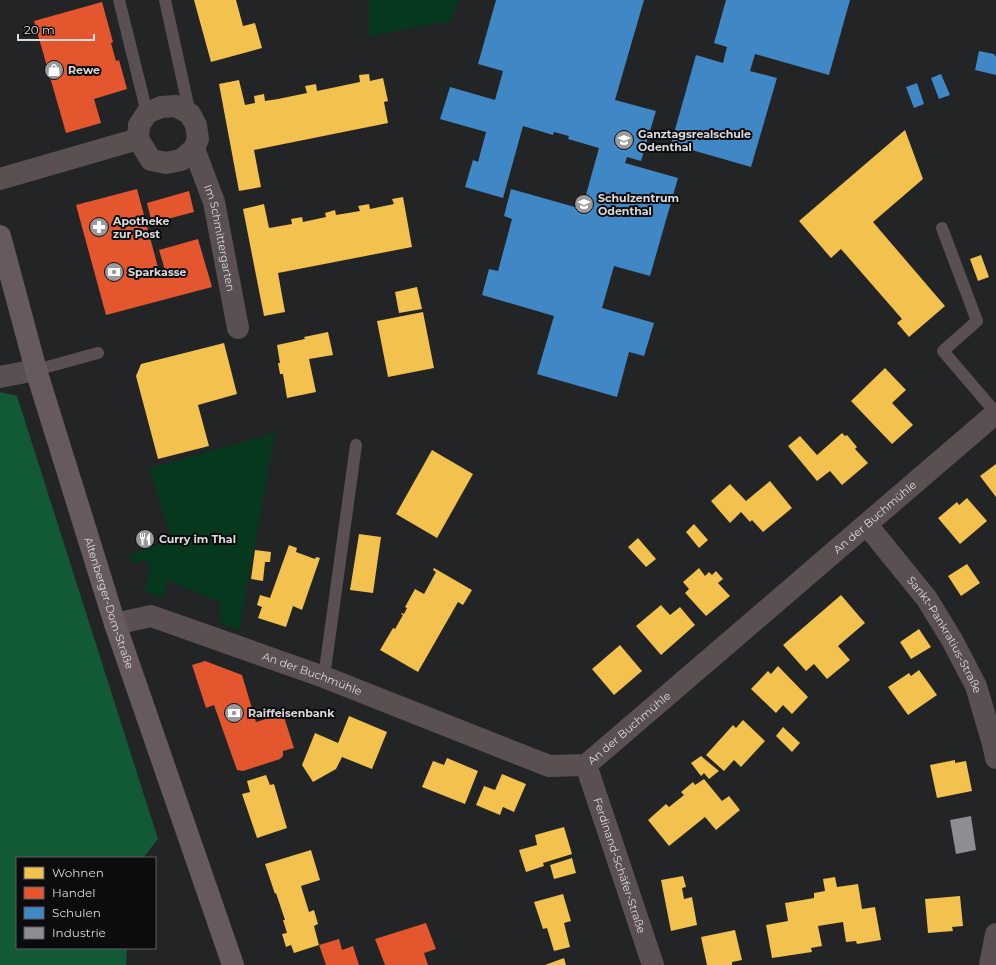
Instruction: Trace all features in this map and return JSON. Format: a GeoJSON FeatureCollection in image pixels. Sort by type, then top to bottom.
{"type":"FeatureCollection","features":[{"type":"Feature","properties":{"kind":"main road","name":"Altenberger-Dom-Straße"},"geometry":{"type":"LineString","coordinates":[[0,236],[36,370],[115,624],[233,965]]}},
{"type":"Feature","properties":{"kind":"street"},"geometry":{"type":"LineString","coordinates":[[190,114],[176,106],[161,107],[147,113],[139,125],[138,140],[151,160],[166,163],[181,160],[194,149]]}},
{"type":"Feature","properties":{"kind":"street","name":"Im Schmittergarten"},"geometry":{"type":"LineString","coordinates":[[190,114],[196,126],[198,139],[194,149],[214,202],[238,328]]}},
{"type":"Feature","properties":{"kind":"street"},"geometry":{"type":"LineString","coordinates":[[0,179],[138,140]]}},
{"type":"Feature","properties":{"kind":"street"},"geometry":{"type":"LineString","coordinates":[[0,377],[36,370]]}},
{"type":"Feature","properties":{"kind":"street","name":"An der Buchmühle"},"geometry":{"type":"LineString","coordinates":[[115,624],[151,616],[324,677],[549,766],[586,765],[996,413]]}},
{"type":"Feature","properties":{"kind":"street","name":"Sankt-Pankratius-Straße"},"geometry":{"type":"LineString","coordinates":[[867,525],[927,599],[952,640],[976,686],[996,758]]}},
{"type":"Feature","properties":{"kind":"street","name":"Ferdinand-Schäfer-Straße"},"geometry":{"type":"LineString","coordinates":[[586,765],[653,965]]}},
{"type":"Feature","properties":{"kind":"street"},"geometry":{"type":"LineString","coordinates":[[990,965],[996,934]]}},
{"type":"Feature","properties":{"kind":"lane"},"geometry":{"type":"LineString","coordinates":[[119,0],[147,113]]}},
{"type":"Feature","properties":{"kind":"lane","name":"Im Schmittergarten"},"geometry":{"type":"LineString","coordinates":[[165,0],[190,114]]}},
{"type":"Feature","properties":{"kind":"lane"},"geometry":{"type":"LineString","coordinates":[[942,228],[977,321],[943,351],[996,413]]}},
{"type":"Feature","properties":{"kind":"lane"},"geometry":{"type":"LineString","coordinates":[[36,370],[98,353]]}},
{"type":"Feature","properties":{"kind":"lane"},"geometry":{"type":"LineString","coordinates":[[324,677],[356,445]]}},
{"type":"Feature","properties":{"kind":"green space"},"geometry":{"type":"Polygon","coordinates":[[[369,0],[459,0],[450,21],[369,36],[369,0]]]}},
{"type":"Feature","properties":{"kind":"green space"},"geometry":{"type":"Polygon","coordinates":[[[0,392],[17,396],[158,839],[144,857],[16,857],[16,949],[127,949],[126,965],[0,965],[0,392]]]}},
{"type":"Feature","properties":{"kind":"green space"},"geometry":{"type":"Polygon","coordinates":[[[275,433],[239,631],[221,623],[220,602],[167,580],[163,598],[145,591],[150,567],[145,560],[133,564],[129,555],[172,540],[149,468],[275,433]]]}},
{"type":"Feature","properties":{"kind":"building: Wohnen"},"geometry":{"type":"Polygon","coordinates":[[[194,0],[236,0],[243,26],[255,23],[262,48],[211,62],[194,0]]]}},
{"type":"Feature","properties":{"kind":"building: Wohnen"},"geometry":{"type":"Polygon","coordinates":[[[369,74],[370,81],[383,78],[388,101],[384,102],[388,123],[254,150],[261,187],[239,191],[219,84],[239,80],[245,105],[255,103],[254,96],[264,94],[265,101],[278,99],[307,93],[305,86],[316,84],[317,91],[360,82],[359,75],[369,74]]]}},
{"type":"Feature","properties":{"kind":"building: Wohnen"},"geometry":{"type":"Polygon","coordinates":[[[905,130],[923,179],[873,222],[945,306],[909,337],[897,323],[902,319],[841,249],[831,258],[799,221],[905,130]]]}},
{"type":"Feature","properties":{"kind":"building: Wohnen"},"geometry":{"type":"Polygon","coordinates":[[[403,197],[412,247],[278,273],[285,312],[264,316],[243,209],[264,204],[269,228],[292,224],[291,219],[302,217],[303,222],[326,217],[325,213],[335,210],[336,215],[360,211],[358,206],[369,204],[370,209],[394,204],[392,199],[403,197]]]}},
{"type":"Feature","properties":{"kind":"building: Wohnen"},"geometry":{"type":"Polygon","coordinates":[[[981,255],[989,277],[978,281],[970,259],[981,255]]]}},
{"type":"Feature","properties":{"kind":"building: Wohnen"},"geometry":{"type":"Polygon","coordinates":[[[417,287],[422,309],[399,313],[395,292],[417,287]]]}},
{"type":"Feature","properties":{"kind":"building: Wohnen"},"geometry":{"type":"Polygon","coordinates":[[[423,312],[434,368],[388,377],[377,321],[423,312]]]}},
{"type":"Feature","properties":{"kind":"building: Wohnen"},"geometry":{"type":"Polygon","coordinates":[[[328,332],[333,355],[309,359],[316,392],[287,398],[283,374],[280,374],[277,345],[328,332]]]}},
{"type":"Feature","properties":{"kind":"building: Wohnen"},"geometry":{"type":"Polygon","coordinates":[[[224,343],[237,394],[198,405],[209,446],[158,459],[136,376],[141,364],[224,343]]]}},
{"type":"Feature","properties":{"kind":"building: Wohnen"},"geometry":{"type":"Polygon","coordinates":[[[885,368],[906,390],[892,403],[913,425],[892,444],[851,401],[885,368]]]}},
{"type":"Feature","properties":{"kind":"building: Wohnen"},"geometry":{"type":"Polygon","coordinates":[[[842,433],[845,436],[847,435],[857,447],[855,449],[868,463],[842,485],[830,471],[817,481],[788,446],[800,436],[817,455],[842,433]]]}},
{"type":"Feature","properties":{"kind":"building: Wohnen"},"geometry":{"type":"Polygon","coordinates":[[[432,450],[473,474],[437,538],[396,514],[432,450]]]}},
{"type":"Feature","properties":{"kind":"building: Wohnen"},"geometry":{"type":"Polygon","coordinates":[[[996,464],[996,497],[980,476],[996,464]]]}},
{"type":"Feature","properties":{"kind":"building: Wohnen"},"geometry":{"type":"Polygon","coordinates":[[[770,481],[792,508],[763,532],[752,520],[750,522],[741,512],[730,523],[711,501],[730,484],[746,501],[770,481]]]}},
{"type":"Feature","properties":{"kind":"building: Wohnen"},"geometry":{"type":"Polygon","coordinates":[[[967,498],[987,521],[960,544],[938,518],[957,502],[959,505],[967,498]]]}},
{"type":"Feature","properties":{"kind":"building: Wohnen"},"geometry":{"type":"Polygon","coordinates":[[[694,524],[708,540],[699,548],[686,532],[694,524]]]}},
{"type":"Feature","properties":{"kind":"building: Wohnen"},"geometry":{"type":"Polygon","coordinates":[[[359,534],[381,537],[373,593],[350,590],[359,534]]]}},
{"type":"Feature","properties":{"kind":"building: Wohnen"},"geometry":{"type":"Polygon","coordinates":[[[638,538],[656,559],[646,567],[628,547],[638,538]]]}},
{"type":"Feature","properties":{"kind":"building: Wohnen"},"geometry":{"type":"Polygon","coordinates":[[[289,545],[297,548],[296,552],[315,559],[316,557],[320,558],[302,610],[293,606],[286,627],[258,618],[262,607],[257,605],[260,595],[270,598],[289,545]]]}},
{"type":"Feature","properties":{"kind":"building: Wohnen"},"geometry":{"type":"Polygon","coordinates":[[[255,550],[271,552],[270,562],[265,562],[263,581],[251,579],[255,550]]]}},
{"type":"Feature","properties":{"kind":"building: Wohnen"},"geometry":{"type":"Polygon","coordinates":[[[967,564],[980,583],[961,596],[948,576],[967,564]]]}},
{"type":"Feature","properties":{"kind":"building: Wohnen"},"geometry":{"type":"Polygon","coordinates":[[[434,568],[472,590],[463,605],[458,602],[418,672],[380,650],[393,628],[395,629],[403,615],[401,614],[404,614],[407,608],[405,607],[415,589],[424,594],[436,572],[433,570],[434,568]]]}},
{"type":"Feature","properties":{"kind":"building: Wohnen"},"geometry":{"type":"Polygon","coordinates":[[[699,568],[705,576],[709,572],[712,575],[716,571],[723,579],[718,583],[730,596],[706,616],[685,593],[689,589],[683,582],[699,568]]]}},
{"type":"Feature","properties":{"kind":"building: Wohnen"},"geometry":{"type":"Polygon","coordinates":[[[841,595],[865,623],[838,646],[850,660],[827,679],[814,664],[806,671],[783,645],[841,595]]]}},
{"type":"Feature","properties":{"kind":"building: Wohnen"},"geometry":{"type":"Polygon","coordinates":[[[661,605],[670,615],[680,607],[695,625],[661,655],[636,626],[661,605]]]}},
{"type":"Feature","properties":{"kind":"building: Wohnen"},"geometry":{"type":"Polygon","coordinates":[[[919,629],[931,647],[911,659],[900,642],[919,629]]]}},
{"type":"Feature","properties":{"kind":"building: Wohnen"},"geometry":{"type":"Polygon","coordinates":[[[620,645],[642,671],[614,695],[592,669],[620,645]]]}},
{"type":"Feature","properties":{"kind":"building: Wohnen"},"geometry":{"type":"Polygon","coordinates":[[[778,666],[808,697],[792,714],[783,705],[776,713],[751,689],[768,671],[771,674],[778,666]]]}},
{"type":"Feature","properties":{"kind":"building: Wohnen"},"geometry":{"type":"Polygon","coordinates":[[[919,670],[937,695],[908,715],[888,687],[909,673],[911,676],[919,670]]]}},
{"type":"Feature","properties":{"kind":"building: Wohnen"},"geometry":{"type":"Polygon","coordinates":[[[349,716],[387,732],[372,769],[342,757],[336,769],[313,782],[302,765],[315,733],[338,743],[349,716]]]}},
{"type":"Feature","properties":{"kind":"building: Wohnen"},"geometry":{"type":"Polygon","coordinates":[[[743,720],[765,741],[741,767],[734,760],[724,771],[706,755],[733,725],[736,728],[743,720]]]}},
{"type":"Feature","properties":{"kind":"building: Wohnen"},"geometry":{"type":"Polygon","coordinates":[[[783,727],[800,743],[792,752],[776,736],[783,727]]]}},
{"type":"Feature","properties":{"kind":"building: Wohnen"},"geometry":{"type":"Polygon","coordinates":[[[701,756],[719,771],[709,779],[704,773],[701,776],[691,763],[701,756]]]}},
{"type":"Feature","properties":{"kind":"building: Wohnen"},"geometry":{"type":"Polygon","coordinates":[[[447,758],[478,771],[465,804],[422,787],[433,761],[444,765],[447,758]]]}},
{"type":"Feature","properties":{"kind":"building: Wohnen"},"geometry":{"type":"Polygon","coordinates":[[[955,760],[955,763],[966,761],[972,791],[937,798],[930,765],[955,760]]]}},
{"type":"Feature","properties":{"kind":"building: Wohnen"},"geometry":{"type":"Polygon","coordinates":[[[502,774],[526,784],[514,812],[503,807],[500,815],[476,805],[484,786],[495,790],[502,774]]]}},
{"type":"Feature","properties":{"kind":"building: Wohnen"},"geometry":{"type":"Polygon","coordinates":[[[266,775],[270,785],[274,784],[287,828],[257,838],[242,794],[250,792],[247,781],[266,775]]]}},
{"type":"Feature","properties":{"kind":"building: Wohnen"},"geometry":{"type":"Polygon","coordinates":[[[704,779],[722,801],[729,796],[740,810],[716,830],[705,817],[669,846],[648,820],[666,804],[669,807],[684,795],[681,792],[693,782],[695,785],[704,779]]]}},
{"type":"Feature","properties":{"kind":"building: Wohnen"},"geometry":{"type":"Polygon","coordinates":[[[564,827],[572,854],[543,863],[544,866],[526,872],[519,850],[537,845],[535,835],[564,827]]]}},
{"type":"Feature","properties":{"kind":"building: Wohnen"},"geometry":{"type":"Polygon","coordinates":[[[311,850],[320,880],[301,886],[309,912],[314,910],[318,924],[314,926],[319,945],[294,953],[291,945],[286,947],[282,934],[287,933],[283,920],[285,920],[265,864],[311,850]]]}},
{"type":"Feature","properties":{"kind":"building: Wohnen"},"geometry":{"type":"Polygon","coordinates":[[[572,858],[576,873],[554,879],[550,865],[572,858]]]}},
{"type":"Feature","properties":{"kind":"building: Wohnen"},"geometry":{"type":"Polygon","coordinates":[[[683,876],[686,887],[682,888],[684,899],[692,897],[697,925],[671,931],[661,880],[683,876]]]}},
{"type":"Feature","properties":{"kind":"building: Wohnen"},"geometry":{"type":"Polygon","coordinates":[[[835,877],[837,887],[858,884],[862,909],[875,907],[881,940],[857,944],[856,941],[846,942],[843,922],[818,926],[822,946],[811,948],[812,952],[772,958],[766,925],[788,921],[785,903],[814,898],[814,893],[825,891],[823,879],[835,877]]]}},
{"type":"Feature","properties":{"kind":"building: Wohnen"},"geometry":{"type":"Polygon","coordinates":[[[563,894],[571,921],[564,923],[570,947],[554,951],[547,928],[543,929],[534,902],[563,894]]]}},
{"type":"Feature","properties":{"kind":"building: Wohnen"},"geometry":{"type":"Polygon","coordinates":[[[960,896],[963,926],[952,927],[953,931],[928,933],[925,899],[960,896]]]}},
{"type":"Feature","properties":{"kind":"building: Wohnen"},"geometry":{"type":"Polygon","coordinates":[[[735,930],[742,960],[732,962],[732,965],[707,965],[701,937],[735,930]]]}},
{"type":"Feature","properties":{"kind":"building: Wohnen"},"geometry":{"type":"Polygon","coordinates":[[[564,958],[566,965],[545,965],[564,958]]]}},
{"type":"Feature","properties":{"kind":"building: Handel"},"geometry":{"type":"Polygon","coordinates":[[[102,2],[113,42],[111,43],[116,61],[119,60],[127,89],[94,99],[101,123],[66,133],[34,21],[102,2]]]}},
{"type":"Feature","properties":{"kind":"building: Handel"},"geometry":{"type":"Polygon","coordinates":[[[137,189],[159,271],[165,270],[159,250],[198,239],[212,287],[106,315],[76,205],[137,189]]]}},
{"type":"Feature","properties":{"kind":"building: Handel"},"geometry":{"type":"Polygon","coordinates":[[[189,191],[194,212],[152,223],[147,203],[189,191]]]}},
{"type":"Feature","properties":{"kind":"building: Handel"},"geometry":{"type":"Polygon","coordinates":[[[205,661],[242,675],[256,722],[283,714],[294,748],[283,751],[283,756],[280,759],[243,771],[237,770],[214,705],[206,708],[192,665],[205,661]]]}},
{"type":"Feature","properties":{"kind":"building: Handel"},"geometry":{"type":"Polygon","coordinates":[[[426,923],[436,949],[424,953],[428,965],[385,965],[375,939],[426,923]]]}},
{"type":"Feature","properties":{"kind":"building: Handel"},"geometry":{"type":"Polygon","coordinates":[[[339,939],[342,950],[353,946],[359,965],[326,965],[319,945],[339,939]]]}},
{"type":"Feature","properties":{"kind":"building: Schulen"},"geometry":{"type":"Polygon","coordinates":[[[496,0],[644,0],[615,100],[656,111],[641,161],[627,157],[625,163],[678,178],[650,276],[614,266],[602,308],[654,323],[644,356],[629,352],[617,397],[537,374],[554,316],[482,295],[489,269],[498,271],[512,219],[504,216],[511,189],[582,209],[599,148],[568,139],[569,136],[554,132],[553,135],[523,126],[503,198],[465,187],[473,160],[478,162],[486,132],[440,119],[450,87],[495,100],[503,71],[478,64],[496,0]]]}},
{"type":"Feature","properties":{"kind":"building: Schulen"},"geometry":{"type":"Polygon","coordinates":[[[726,0],[850,0],[829,75],[755,54],[750,71],[777,78],[751,167],[671,144],[696,55],[723,63],[727,47],[714,43],[726,0]]]}},
{"type":"Feature","properties":{"kind":"building: Schulen"},"geometry":{"type":"Polygon","coordinates":[[[979,51],[994,54],[996,57],[996,75],[975,70],[979,51]]]}},
{"type":"Feature","properties":{"kind":"building: Schulen"},"geometry":{"type":"Polygon","coordinates":[[[941,74],[950,95],[939,99],[931,78],[941,74]]]}},
{"type":"Feature","properties":{"kind":"building: Schulen"},"geometry":{"type":"Polygon","coordinates":[[[917,83],[924,104],[914,108],[906,87],[917,83]]]}},
{"type":"Feature","properties":{"kind":"building: Industrie"},"geometry":{"type":"Polygon","coordinates":[[[971,816],[976,850],[956,854],[950,820],[971,816]]]}},
{"type":"Feature","properties":{"kind":"place","name":"Rewe"},"geometry":{"type":"Point","coordinates":[54,70]}},
{"type":"Feature","properties":{"kind":"place","name":"Ganztagsrealschule Odenthal"},"geometry":{"type":"Point","coordinates":[624,140]}},
{"type":"Feature","properties":{"kind":"place","name":"Schulzentrum Odenthal"},"geometry":{"type":"Point","coordinates":[584,204]}},
{"type":"Feature","properties":{"kind":"place","name":"Apotheke zur Post"},"geometry":{"type":"Point","coordinates":[99,227]}},
{"type":"Feature","properties":{"kind":"place","name":"Sparkasse"},"geometry":{"type":"Point","coordinates":[114,272]}},
{"type":"Feature","properties":{"kind":"place","name":"Curry im Thal"},"geometry":{"type":"Point","coordinates":[145,539]}},
{"type":"Feature","properties":{"kind":"place","name":"Raiffeisenbank"},"geometry":{"type":"Point","coordinates":[234,713]}}]}
